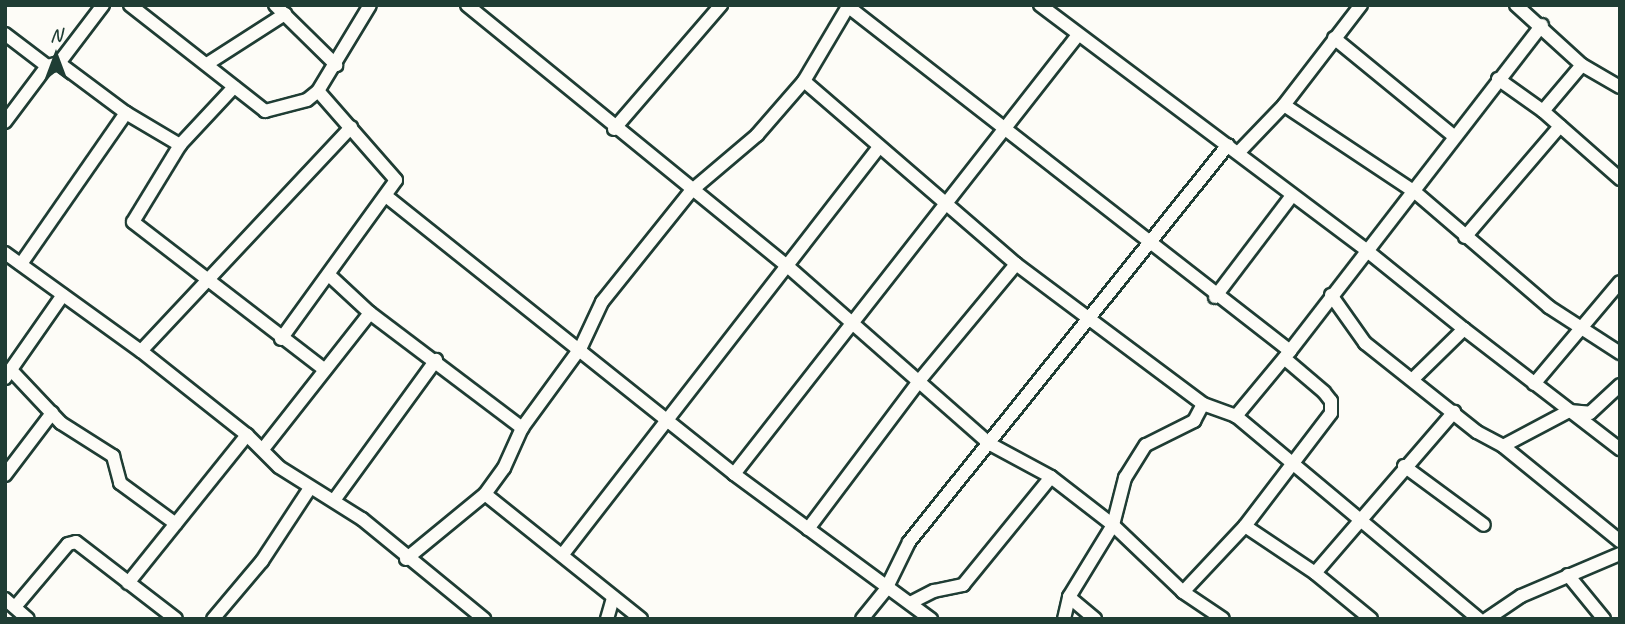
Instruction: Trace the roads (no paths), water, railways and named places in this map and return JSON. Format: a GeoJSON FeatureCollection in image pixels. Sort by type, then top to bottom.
{"type":"FeatureCollection","features":[{"type":"Feature","properties":{"kind":"street"},"geometry":{"type":"LineString","coordinates":[[5,122],[103,5]]}},
{"type":"Feature","properties":{"kind":"street"},"geometry":{"type":"LineString","coordinates":[[130,5],[265,111],[307,100],[318,91],[370,5]]}},
{"type":"Feature","properties":{"kind":"street"},"geometry":{"type":"LineString","coordinates":[[275,5],[336,65]]}},
{"type":"Feature","properties":{"kind":"street"},"geometry":{"type":"LineString","coordinates":[[614,129],[721,5]]}},
{"type":"Feature","properties":{"kind":"street"},"geometry":{"type":"LineString","coordinates":[[1040,5],[1233,149],[1291,197],[1366,250],[1620,449]]}},
{"type":"Feature","properties":{"kind":"street"},"geometry":{"type":"LineString","coordinates":[[862,619],[886,589],[909,542],[1093,318],[1148,244],[1233,149],[1284,106],[1361,5]]}},
{"type":"Feature","properties":{"kind":"street"},"geometry":{"type":"LineString","coordinates":[[1516,5],[1542,25],[1582,65],[1620,87]]}},
{"type":"Feature","properties":{"kind":"street"},"geometry":{"type":"LineString","coordinates":[[406,559],[485,494],[504,468],[522,428],[581,347],[602,302],[691,191],[757,135],[804,81],[849,7],[1287,355],[1331,401],[1331,413],[1245,526],[1183,592]]}},
{"type":"Feature","properties":{"kind":"street"},"geometry":{"type":"LineString","coordinates":[[475,8],[614,129],[853,321],[990,444],[1051,477],[1113,525],[1183,592],[1223,619]]}},
{"type":"Feature","properties":{"kind":"street"},"geometry":{"type":"LineString","coordinates":[[207,64],[285,14]]}},
{"type":"Feature","properties":{"kind":"street"},"geometry":{"type":"LineString","coordinates":[[1236,416],[1415,192],[1498,79],[1542,25]]}},
{"type":"Feature","properties":{"kind":"street"},"geometry":{"type":"LineString","coordinates":[[5,34],[125,113],[180,145]]}},
{"type":"Feature","properties":{"kind":"street"},"geometry":{"type":"LineString","coordinates":[[734,474],[1078,35]]}},
{"type":"Feature","properties":{"kind":"street"},"geometry":{"type":"LineString","coordinates":[[1334,38],[1455,137]]}},
{"type":"Feature","properties":{"kind":"street"},"geometry":{"type":"LineString","coordinates":[[1544,111],[1582,65]]}},
{"type":"Feature","properties":{"kind":"street"},"geometry":{"type":"LineString","coordinates":[[1498,79],[1544,111],[1620,179]]}},
{"type":"Feature","properties":{"kind":"street"},"geometry":{"type":"LineString","coordinates":[[804,81],[879,147],[948,202],[1016,264],[1093,318],[1203,404],[1236,416],[1479,619]]}},
{"type":"Feature","properties":{"kind":"street"},"geometry":{"type":"LineString","coordinates":[[234,87],[180,145],[133,222],[281,339],[325,370]]}},
{"type":"Feature","properties":{"kind":"street"},"geometry":{"type":"LineString","coordinates":[[281,339],[396,180],[393,173],[318,91]]}},
{"type":"Feature","properties":{"kind":"street"},"geometry":{"type":"LineString","coordinates":[[1284,106],[1415,192],[1549,307],[1620,353]]}},
{"type":"Feature","properties":{"kind":"street"},"geometry":{"type":"LineString","coordinates":[[21,264],[125,113]]}},
{"type":"Feature","properties":{"kind":"street"},"geometry":{"type":"LineString","coordinates":[[1465,237],[1560,126]]}},
{"type":"Feature","properties":{"kind":"street"},"geometry":{"type":"LineString","coordinates":[[141,351],[205,278],[351,127]]}},
{"type":"Feature","properties":{"kind":"street"},"geometry":{"type":"LineString","coordinates":[[563,554],[670,419],[785,264],[879,147]]}},
{"type":"Feature","properties":{"kind":"street"},"geometry":{"type":"LineString","coordinates":[[386,196],[581,347],[734,474],[886,589],[912,602],[930,619]]}},
{"type":"Feature","properties":{"kind":"street"},"geometry":{"type":"LineString","coordinates":[[1215,297],[1291,197]]}},
{"type":"Feature","properties":{"kind":"street"},"geometry":{"type":"LineString","coordinates":[[5,253],[141,351],[247,435],[279,467],[310,488],[335,499],[406,559],[484,619]]}},
{"type":"Feature","properties":{"kind":"street"},"geometry":{"type":"LineString","coordinates":[[807,529],[919,381],[1016,264]]}},
{"type":"Feature","properties":{"kind":"street"},"geometry":{"type":"LineString","coordinates":[[329,275],[370,313],[436,360],[522,428]]}},
{"type":"Feature","properties":{"kind":"street"},"geometry":{"type":"LineString","coordinates":[[1534,384],[1584,328],[1620,282]]}},
{"type":"Feature","properties":{"kind":"street"},"geometry":{"type":"LineString","coordinates":[[62,295],[8,374],[52,413],[113,456],[120,483],[176,524]]}},
{"type":"Feature","properties":{"kind":"street"},"geometry":{"type":"LineString","coordinates":[[1331,295],[1357,335],[1454,412],[1503,446],[1620,541]]}},
{"type":"Feature","properties":{"kind":"street"},"geometry":{"type":"LineString","coordinates":[[263,449],[370,313]]}},
{"type":"Feature","properties":{"kind":"street"},"geometry":{"type":"LineString","coordinates":[[1414,378],[1464,329]]}},
{"type":"Feature","properties":{"kind":"street"},"geometry":{"type":"LineString","coordinates":[[335,499],[436,360]]}},
{"type":"Feature","properties":{"kind":"street"},"geometry":{"type":"LineString","coordinates":[[1503,446],[1569,411],[1590,413],[1620,385]]}},
{"type":"Feature","properties":{"kind":"street"},"geometry":{"type":"LineString","coordinates":[[1064,619],[1069,597],[1113,525],[1125,478],[1146,445],[1194,421],[1203,404]]}},
{"type":"Feature","properties":{"kind":"street"},"geometry":{"type":"LineString","coordinates":[[1315,573],[1404,466],[1454,412]]}},
{"type":"Feature","properties":{"kind":"street"},"geometry":{"type":"LineString","coordinates":[[5,475],[52,413]]}},
{"type":"Feature","properties":{"kind":"street"},"geometry":{"type":"LineString","coordinates":[[128,583],[247,435]]}},
{"type":"Feature","properties":{"kind":"street"},"geometry":{"type":"LineString","coordinates":[[1404,466],[1483,524]]}},
{"type":"Feature","properties":{"kind":"street"},"geometry":{"type":"LineString","coordinates":[[912,602],[934,590],[963,585],[1051,477]]}},
{"type":"Feature","properties":{"kind":"street"},"geometry":{"type":"LineString","coordinates":[[213,619],[262,561],[310,488]]}},
{"type":"Feature","properties":{"kind":"street"},"geometry":{"type":"LineString","coordinates":[[485,494],[641,619]]}},
{"type":"Feature","properties":{"kind":"street"},"geometry":{"type":"LineString","coordinates":[[1245,526],[1315,573],[1371,619]]}},
{"type":"Feature","properties":{"kind":"street"},"geometry":{"type":"LineString","coordinates":[[28,619],[10,603],[68,544],[76,542],[176,619]]}},
{"type":"Feature","properties":{"kind":"street"},"geometry":{"type":"LineString","coordinates":[[1487,619],[1521,596],[1620,554]]}},
{"type":"Feature","properties":{"kind":"street"},"geometry":{"type":"LineString","coordinates":[[1568,575],[1604,619]]}},
{"type":"Feature","properties":{"kind":"street"},"geometry":{"type":"LineString","coordinates":[[1069,597],[1095,619]]}},
{"type":"Feature","properties":{"kind":"street"},"geometry":{"type":"LineString","coordinates":[[607,619],[613,598]]}}]}
